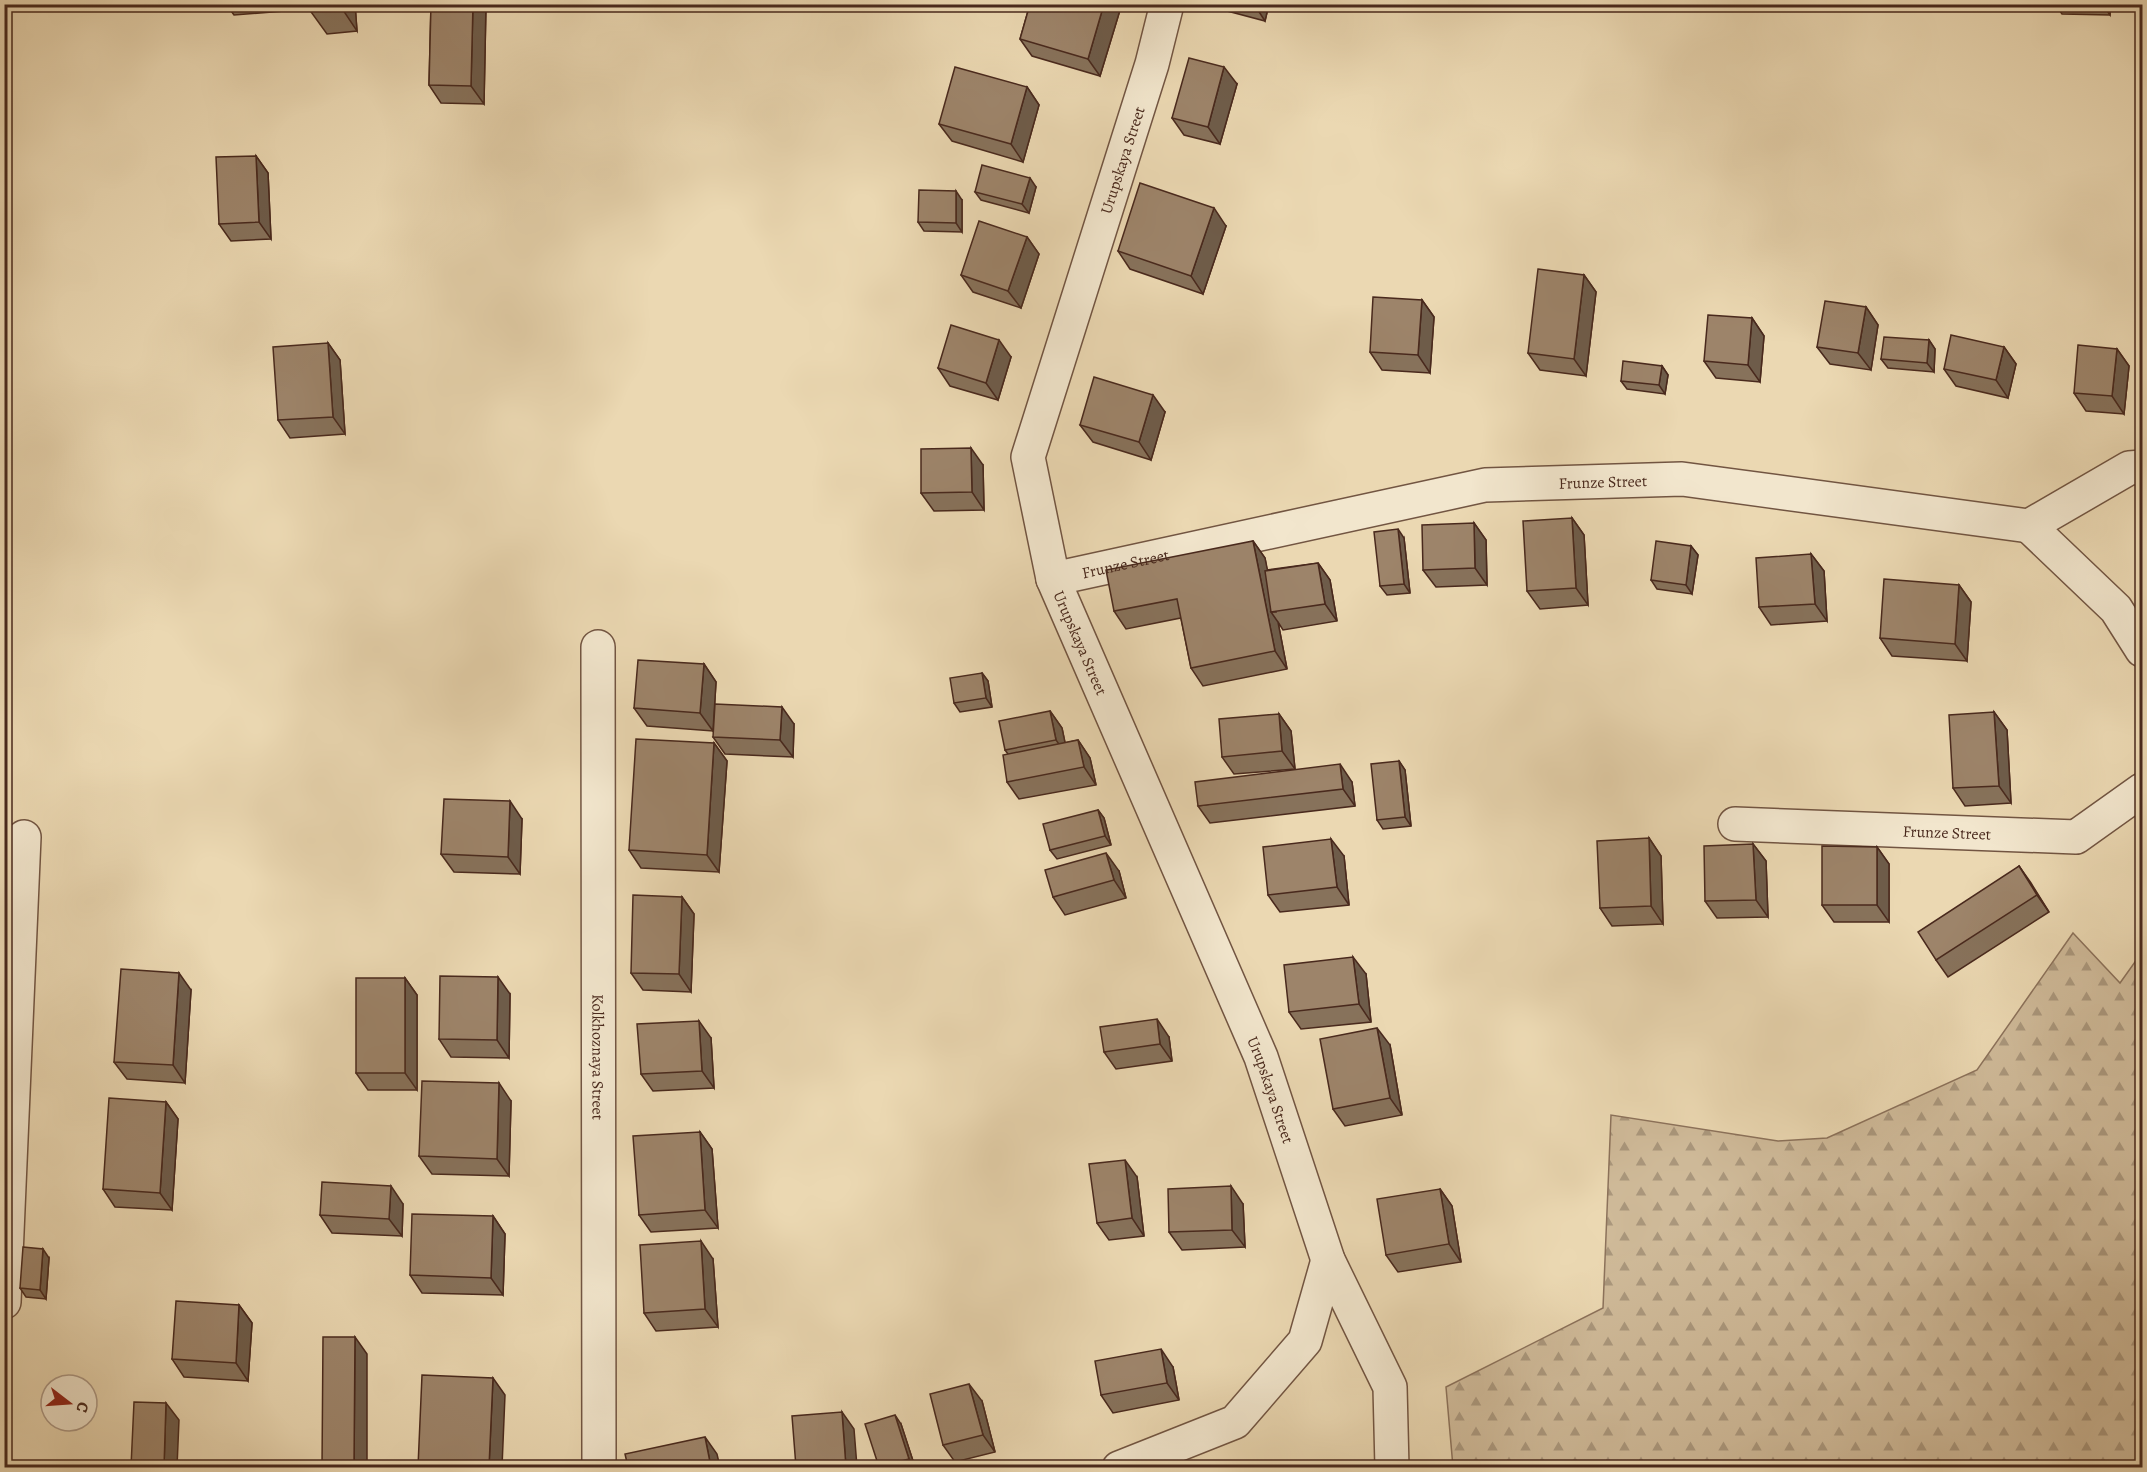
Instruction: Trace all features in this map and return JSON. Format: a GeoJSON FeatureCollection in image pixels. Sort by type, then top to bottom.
{"type":"FeatureCollection","features":[{"type":"Feature","properties":{"kind":"street","name":"Urupskaya Street"},"geometry":{"type":"LineString","coordinates":[[1167,4],[1152,64],[1028,457],[1053,579],[1261,1057],[1328,1260],[1390,1388],[1392,1467]]}},
{"type":"Feature","properties":{"kind":"street"},"geometry":{"type":"LineString","coordinates":[[2142,468],[2129,468],[2029,525],[2116,609],[2142,650]]}},
{"type":"Feature","properties":{"kind":"street","name":"Frunze Street"},"geometry":{"type":"LineString","coordinates":[[1053,579],[1485,485],[1682,479],[2029,525]]}},
{"type":"Feature","properties":{"kind":"street","name":"Kolkhoznaya Street"},"geometry":{"type":"LineString","coordinates":[[598,647],[599,1467]]}},
{"type":"Feature","properties":{"kind":"street","name":"Frunze Street"},"geometry":{"type":"LineString","coordinates":[[1735,824],[2076,837],[2142,790]]}},
{"type":"Feature","properties":{"kind":"street"},"geometry":{"type":"LineString","coordinates":[[4,1302],[24,837]]}},
{"type":"Feature","properties":{"kind":"street"},"geometry":{"type":"LineString","coordinates":[[1119,1467],[1235,1422],[1305,1341],[1328,1260]]}},
{"type":"Feature","properties":{"kind":"green space"},"geometry":{"type":"Polygon","coordinates":[[[2073,933],[2120,983],[2142,952],[2142,1467],[1453,1467],[1446,1387],[1603,1308],[1611,1115],[1778,1141],[1827,1138],[1977,1070],[2073,933]]]}},
{"type":"Feature","properties":{"kind":"building"},"geometry":{"type":"Polygon","coordinates":[[[431,4],[473,4],[471,86],[429,85],[431,4]]]}},
{"type":"Feature","properties":{"kind":"building"},"geometry":{"type":"Polygon","coordinates":[[[1030,4],[1104,4],[1088,59],[1020,39],[1030,4]]]}},
{"type":"Feature","properties":{"kind":"building"},"geometry":{"type":"Polygon","coordinates":[[[1189,58],[1224,67],[1208,127],[1172,118],[1189,58]]]}},
{"type":"Feature","properties":{"kind":"building"},"geometry":{"type":"Polygon","coordinates":[[[955,67],[1027,87],[1011,144],[939,124],[955,67]]]}},
{"type":"Feature","properties":{"kind":"building"},"geometry":{"type":"Polygon","coordinates":[[[256,156],[259,222],[219,224],[216,157],[256,156]]]}},
{"type":"Feature","properties":{"kind":"building"},"geometry":{"type":"Polygon","coordinates":[[[982,165],[1030,178],[1022,204],[975,192],[982,165]]]}},
{"type":"Feature","properties":{"kind":"building"},"geometry":{"type":"Polygon","coordinates":[[[1140,183],[1214,208],[1191,276],[1118,251],[1140,183]]]}},
{"type":"Feature","properties":{"kind":"building"},"geometry":{"type":"Polygon","coordinates":[[[919,190],[956,191],[956,223],[918,222],[919,190]]]}},
{"type":"Feature","properties":{"kind":"building"},"geometry":{"type":"Polygon","coordinates":[[[979,221],[1027,237],[1008,291],[961,275],[979,221]]]}},
{"type":"Feature","properties":{"kind":"building"},"geometry":{"type":"Polygon","coordinates":[[[1538,269],[1584,275],[1574,359],[1528,353],[1538,269]]]}},
{"type":"Feature","properties":{"kind":"building"},"geometry":{"type":"Polygon","coordinates":[[[1373,297],[1422,300],[1418,355],[1370,352],[1373,297]]]}},
{"type":"Feature","properties":{"kind":"building"},"geometry":{"type":"Polygon","coordinates":[[[1825,301],[1866,307],[1858,353],[1817,347],[1825,301]]]}},
{"type":"Feature","properties":{"kind":"building"},"geometry":{"type":"Polygon","coordinates":[[[1708,315],[1752,318],[1748,365],[1704,361],[1708,315]]]}},
{"type":"Feature","properties":{"kind":"building"},"geometry":{"type":"Polygon","coordinates":[[[951,325],[999,340],[986,383],[938,368],[951,325]]]}},
{"type":"Feature","properties":{"kind":"building"},"geometry":{"type":"Polygon","coordinates":[[[1951,335],[2004,347],[1996,380],[1944,369],[1951,335]]]}},
{"type":"Feature","properties":{"kind":"building"},"geometry":{"type":"Polygon","coordinates":[[[1884,337],[1929,340],[1927,363],[1881,359],[1884,337]]]}},
{"type":"Feature","properties":{"kind":"building"},"geometry":{"type":"Polygon","coordinates":[[[328,343],[333,417],[278,420],[273,347],[328,343]]]}},
{"type":"Feature","properties":{"kind":"building"},"geometry":{"type":"Polygon","coordinates":[[[2078,345],[2117,349],[2112,396],[2074,393],[2078,345]]]}},
{"type":"Feature","properties":{"kind":"building"},"geometry":{"type":"Polygon","coordinates":[[[1623,361],[1662,366],[1659,385],[1621,381],[1623,361]]]}},
{"type":"Feature","properties":{"kind":"building"},"geometry":{"type":"Polygon","coordinates":[[[1094,377],[1153,395],[1139,442],[1080,425],[1094,377]]]}},
{"type":"Feature","properties":{"kind":"building"},"geometry":{"type":"Polygon","coordinates":[[[971,448],[972,492],[921,493],[921,449],[971,448]]]}},
{"type":"Feature","properties":{"kind":"building"},"geometry":{"type":"Polygon","coordinates":[[[1572,518],[1576,588],[1527,591],[1523,521],[1572,518]]]}},
{"type":"Feature","properties":{"kind":"building"},"geometry":{"type":"Polygon","coordinates":[[[1474,523],[1475,568],[1423,570],[1422,525],[1474,523]]]}},
{"type":"Feature","properties":{"kind":"building"},"geometry":{"type":"Polygon","coordinates":[[[1398,529],[1404,584],[1380,586],[1374,532],[1398,529]]]}},
{"type":"Feature","properties":{"kind":"building"},"geometry":{"type":"Polygon","coordinates":[[[1253,541],[1275,651],[1191,668],[1177,599],[1114,611],[1106,570],[1253,541]]]}},
{"type":"Feature","properties":{"kind":"building"},"geometry":{"type":"Polygon","coordinates":[[[1656,541],[1691,546],[1686,585],[1651,580],[1656,541]]]}},
{"type":"Feature","properties":{"kind":"building"},"geometry":{"type":"Polygon","coordinates":[[[1811,554],[1815,604],[1759,607],[1756,558],[1811,554]]]}},
{"type":"Feature","properties":{"kind":"building"},"geometry":{"type":"Polygon","coordinates":[[[1318,563],[1325,604],[1271,612],[1265,571],[1318,563]]]}},
{"type":"Feature","properties":{"kind":"building"},"geometry":{"type":"Polygon","coordinates":[[[1884,579],[1959,585],[1955,644],[1880,638],[1884,579]]]}},
{"type":"Feature","properties":{"kind":"building"},"geometry":{"type":"Polygon","coordinates":[[[638,660],[704,664],[700,713],[634,708],[638,660]]]}},
{"type":"Feature","properties":{"kind":"building"},"geometry":{"type":"Polygon","coordinates":[[[982,673],[986,698],[954,703],[950,678],[982,673]]]}},
{"type":"Feature","properties":{"kind":"building"},"geometry":{"type":"Polygon","coordinates":[[[715,704],[782,707],[780,740],[713,737],[715,704]]]}},
{"type":"Feature","properties":{"kind":"building"},"geometry":{"type":"Polygon","coordinates":[[[1050,711],[1056,740],[1005,750],[999,721],[1050,711]]]}},
{"type":"Feature","properties":{"kind":"building"},"geometry":{"type":"Polygon","coordinates":[[[1994,712],[1999,786],[1953,788],[1949,715],[1994,712]]]}},
{"type":"Feature","properties":{"kind":"building"},"geometry":{"type":"Polygon","coordinates":[[[1279,714],[1282,751],[1222,757],[1219,719],[1279,714]]]}},
{"type":"Feature","properties":{"kind":"building"},"geometry":{"type":"Polygon","coordinates":[[[636,739],[714,743],[707,855],[629,850],[636,739]]]}},
{"type":"Feature","properties":{"kind":"building"},"geometry":{"type":"Polygon","coordinates":[[[1078,740],[1084,767],[1007,782],[1003,755],[1078,740]]]}},
{"type":"Feature","properties":{"kind":"building"},"geometry":{"type":"Polygon","coordinates":[[[1399,761],[1405,817],[1377,820],[1371,764],[1399,761]]]}},
{"type":"Feature","properties":{"kind":"building"},"geometry":{"type":"Polygon","coordinates":[[[1340,764],[1343,789],[1198,806],[1195,782],[1340,764]]]}},
{"type":"Feature","properties":{"kind":"building"},"geometry":{"type":"Polygon","coordinates":[[[444,799],[510,801],[508,857],[441,854],[444,799]]]}},
{"type":"Feature","properties":{"kind":"building"},"geometry":{"type":"Polygon","coordinates":[[[1098,810],[1105,836],[1050,850],[1043,824],[1098,810]]]}},
{"type":"Feature","properties":{"kind":"building"},"geometry":{"type":"Polygon","coordinates":[[[1649,838],[1651,906],[1600,908],[1597,841],[1649,838]]]}},
{"type":"Feature","properties":{"kind":"building"},"geometry":{"type":"Polygon","coordinates":[[[1331,839],[1337,887],[1268,895],[1263,847],[1331,839]]]}},
{"type":"Feature","properties":{"kind":"building"},"geometry":{"type":"Polygon","coordinates":[[[1753,844],[1756,900],[1705,901],[1704,846],[1753,844]]]}},
{"type":"Feature","properties":{"kind":"building"},"geometry":{"type":"Polygon","coordinates":[[[1822,846],[1877,847],[1877,905],[1822,905],[1822,846]]]}},
{"type":"Feature","properties":{"kind":"building"},"geometry":{"type":"Polygon","coordinates":[[[1106,853],[1114,880],[1053,897],[1045,870],[1106,853]]]}},
{"type":"Feature","properties":{"kind":"building"},"geometry":{"type":"Polygon","coordinates":[[[2019,866],[2037,895],[1936,960],[1918,932],[2019,866]]]}},
{"type":"Feature","properties":{"kind":"building"},"geometry":{"type":"Polygon","coordinates":[[[633,895],[682,897],[679,974],[631,973],[633,895]]]}},
{"type":"Feature","properties":{"kind":"building"},"geometry":{"type":"Polygon","coordinates":[[[1353,957],[1359,1004],[1289,1012],[1284,965],[1353,957]]]}},
{"type":"Feature","properties":{"kind":"building"},"geometry":{"type":"Polygon","coordinates":[[[121,969],[179,973],[173,1065],[114,1062],[121,969]]]}},
{"type":"Feature","properties":{"kind":"building"},"geometry":{"type":"Polygon","coordinates":[[[440,976],[498,977],[497,1040],[439,1039],[440,976]]]}},
{"type":"Feature","properties":{"kind":"building"},"geometry":{"type":"Polygon","coordinates":[[[356,978],[405,978],[405,1073],[356,1073],[356,978]]]}},
{"type":"Feature","properties":{"kind":"building"},"geometry":{"type":"Polygon","coordinates":[[[1157,1019],[1160,1044],[1104,1052],[1100,1027],[1157,1019]]]}},
{"type":"Feature","properties":{"kind":"building"},"geometry":{"type":"Polygon","coordinates":[[[699,1021],[702,1071],[641,1074],[637,1024],[699,1021]]]}},
{"type":"Feature","properties":{"kind":"building"},"geometry":{"type":"Polygon","coordinates":[[[1377,1028],[1390,1098],[1333,1109],[1320,1039],[1377,1028]]]}},
{"type":"Feature","properties":{"kind":"building"},"geometry":{"type":"Polygon","coordinates":[[[422,1081],[499,1083],[497,1159],[419,1156],[422,1081]]]}},
{"type":"Feature","properties":{"kind":"building"},"geometry":{"type":"Polygon","coordinates":[[[109,1098],[166,1102],[160,1193],[103,1189],[109,1098]]]}},
{"type":"Feature","properties":{"kind":"building"},"geometry":{"type":"Polygon","coordinates":[[[700,1132],[705,1210],[639,1215],[633,1136],[700,1132]]]}},
{"type":"Feature","properties":{"kind":"building"},"geometry":{"type":"Polygon","coordinates":[[[1125,1160],[1132,1218],[1097,1223],[1089,1164],[1125,1160]]]}},
{"type":"Feature","properties":{"kind":"building"},"geometry":{"type":"Polygon","coordinates":[[[322,1182],[391,1186],[389,1219],[320,1215],[322,1182]]]}},
{"type":"Feature","properties":{"kind":"building"},"geometry":{"type":"Polygon","coordinates":[[[1231,1186],[1232,1230],[1169,1232],[1168,1189],[1231,1186]]]}},
{"type":"Feature","properties":{"kind":"building"},"geometry":{"type":"Polygon","coordinates":[[[1440,1189],[1449,1244],[1386,1255],[1377,1199],[1440,1189]]]}},
{"type":"Feature","properties":{"kind":"building"},"geometry":{"type":"Polygon","coordinates":[[[412,1214],[493,1216],[491,1278],[410,1275],[412,1214]]]}},
{"type":"Feature","properties":{"kind":"building"},"geometry":{"type":"Polygon","coordinates":[[[701,1241],[705,1309],[644,1313],[640,1245],[701,1241]]]}},
{"type":"Feature","properties":{"kind":"building"},"geometry":{"type":"Polygon","coordinates":[[[23,1247],[43,1249],[40,1290],[20,1288],[23,1247]]]}},
{"type":"Feature","properties":{"kind":"building"},"geometry":{"type":"Polygon","coordinates":[[[176,1301],[239,1305],[236,1363],[172,1359],[176,1301]]]}},
{"type":"Feature","properties":{"kind":"building"},"geometry":{"type":"Polygon","coordinates":[[[323,1337],[355,1337],[354,1467],[322,1467],[323,1337]]]}},
{"type":"Feature","properties":{"kind":"building"},"geometry":{"type":"Polygon","coordinates":[[[1161,1349],[1167,1383],[1101,1395],[1095,1361],[1161,1349]]]}},
{"type":"Feature","properties":{"kind":"building"},"geometry":{"type":"Polygon","coordinates":[[[422,1375],[493,1378],[489,1467],[418,1467],[422,1375]]]}},
{"type":"Feature","properties":{"kind":"building"},"geometry":{"type":"Polygon","coordinates":[[[969,1384],[983,1435],[943,1445],[930,1394],[969,1384]]]}},
{"type":"Feature","properties":{"kind":"building"},"geometry":{"type":"Polygon","coordinates":[[[134,1402],[166,1403],[164,1467],[131,1467],[134,1402]]]}},
{"type":"Feature","properties":{"kind":"building"},"geometry":{"type":"Polygon","coordinates":[[[842,1412],[846,1467],[796,1467],[792,1416],[842,1412]]]}},
{"type":"Feature","properties":{"kind":"building"},"geometry":{"type":"Polygon","coordinates":[[[895,1415],[909,1459],[879,1467],[865,1424],[895,1415]]]}},
{"type":"Feature","properties":{"kind":"building"},"geometry":{"type":"Polygon","coordinates":[[[705,1437],[711,1467],[628,1467],[625,1454],[705,1437]]]}}]}
